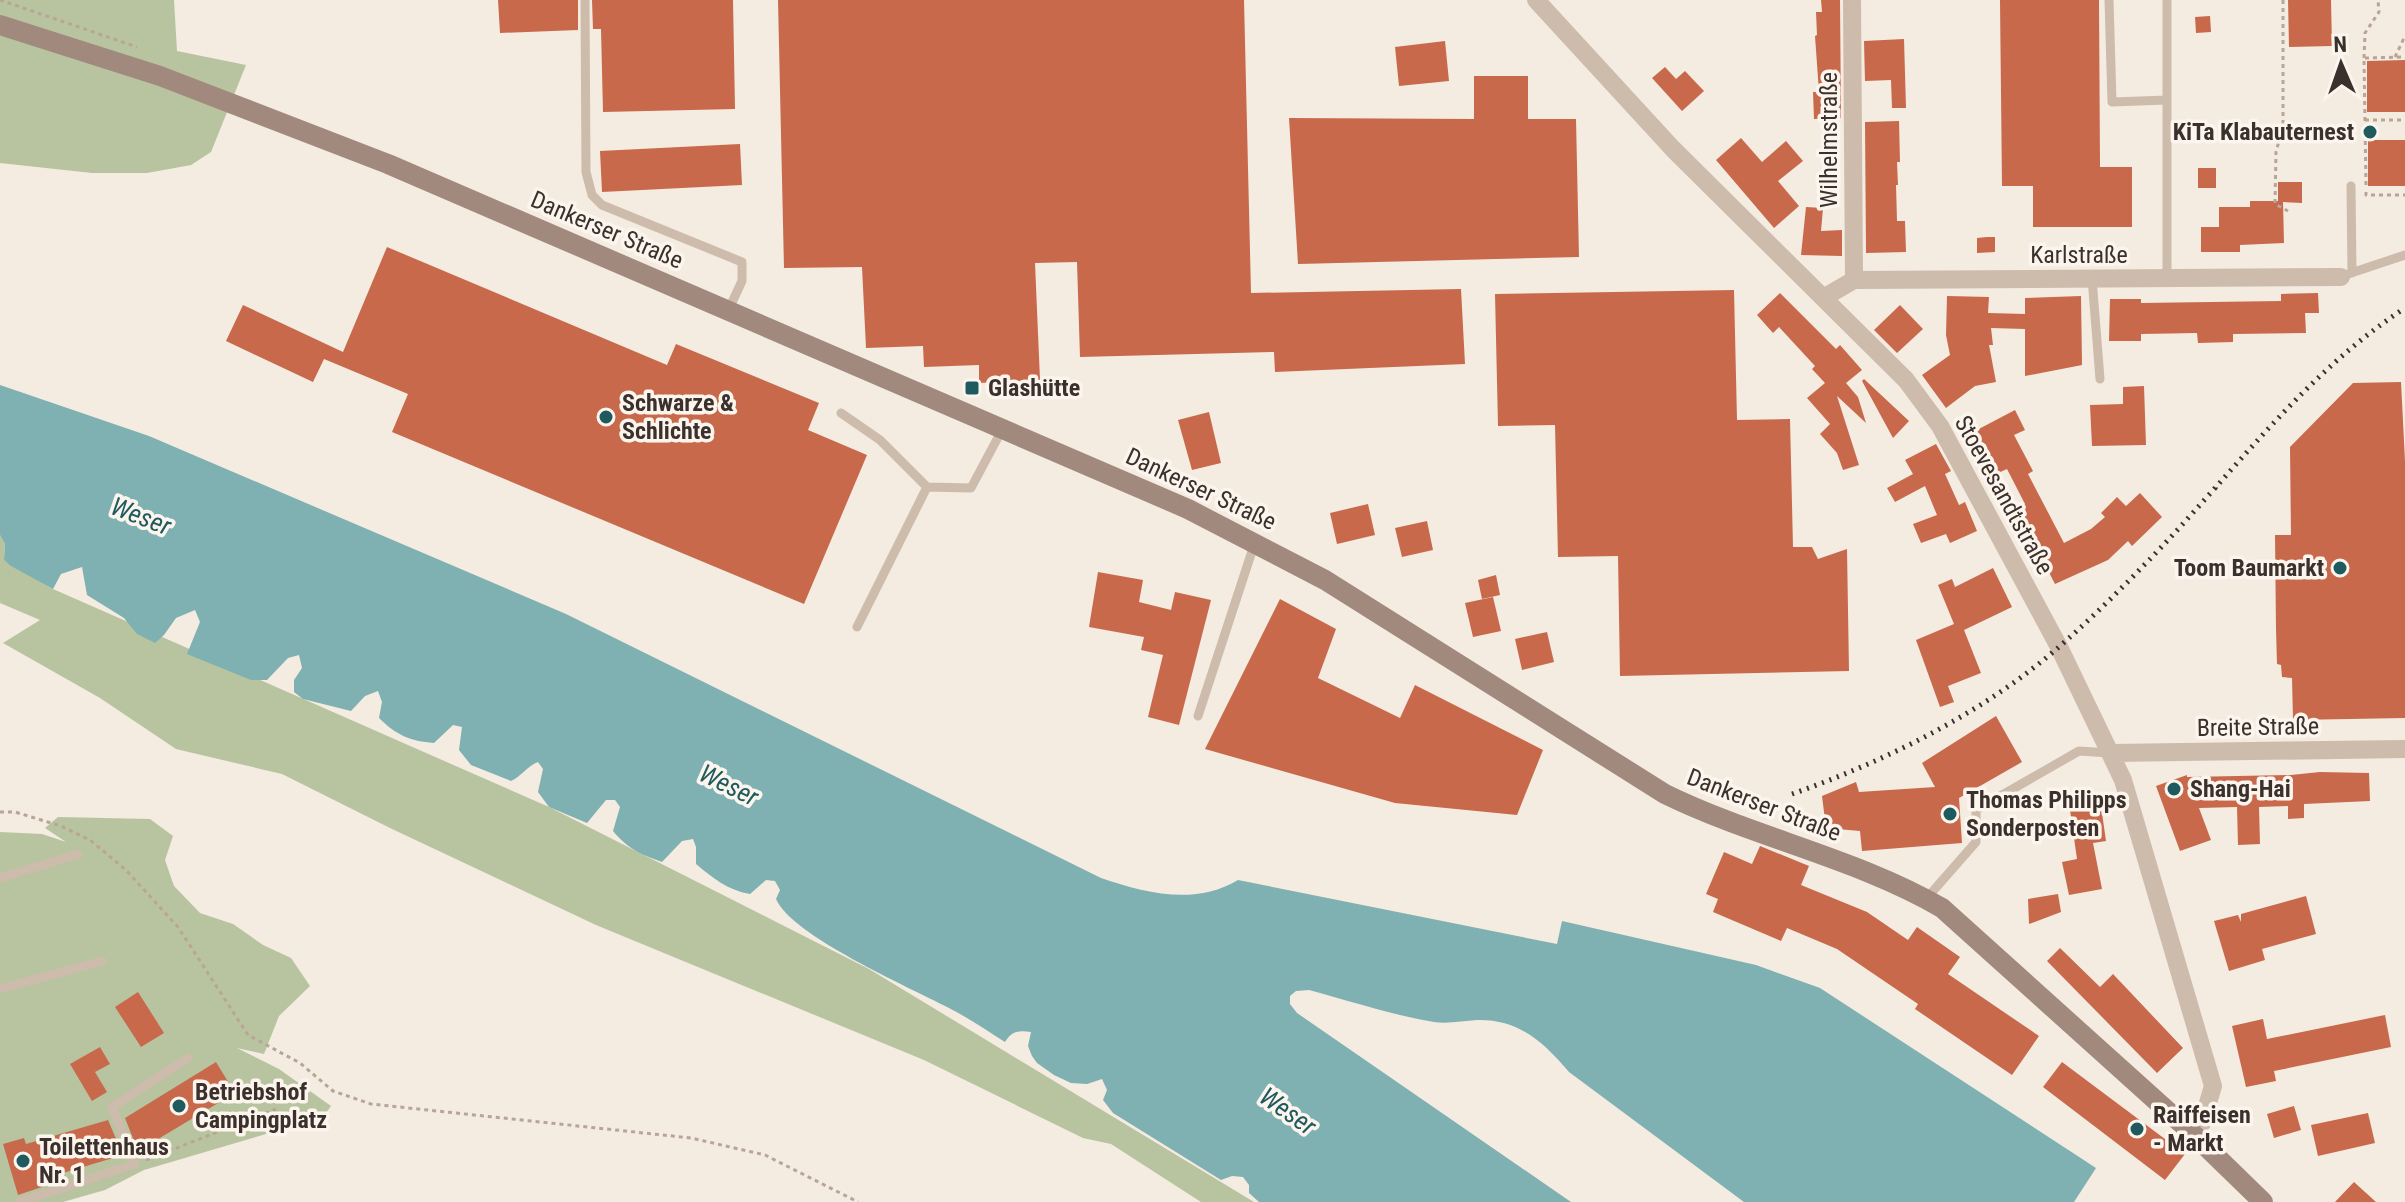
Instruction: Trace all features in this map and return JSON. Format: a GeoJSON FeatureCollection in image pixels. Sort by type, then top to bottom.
{"type":"FeatureCollection","features":[{"type":"Feature","properties":{"kind":"main road","name":"Dankerser Straße"},"geometry":{"type":"LineString","coordinates":[[0,25],[160,76],[388,164],[1003,428],[1188,509],[1255,542],[1325,580],[1665,794],[1712,817],[1863,870],[1942,908],[2192,1133],[2263,1202]]}},
{"type":"Feature","properties":{"kind":"street","name":"Stoevesandtstraße"},"geometry":{"type":"LineString","coordinates":[[1536,0],[1673,149],[1906,380],[1940,426],[2059,647],[2123,780],[2213,1086],[2202,1123],[2192,1133]]}},
{"type":"Feature","properties":{"kind":"street","name":"Wilhelmstraße"},"geometry":{"type":"LineString","coordinates":[[1852,0],[1854,280]]}},
{"type":"Feature","properties":{"kind":"street","name":"Karlstraße"},"geometry":{"type":"LineString","coordinates":[[1823,298],[1854,280],[2346,275]]}},
{"type":"Feature","properties":{"kind":"street","name":"Breite Straße"},"geometry":{"type":"LineString","coordinates":[[2112,753],[2405,749]]}},
{"type":"Feature","properties":{"kind":"lane"},"geometry":{"type":"LineString","coordinates":[[585,0],[586,172],[592,195],[602,205],[742,262],[742,281],[728,311]]}},
{"type":"Feature","properties":{"kind":"lane"},"geometry":{"type":"LineString","coordinates":[[2109,0],[2112,102],[2167,100]]}},
{"type":"Feature","properties":{"kind":"lane"},"geometry":{"type":"LineString","coordinates":[[2167,0],[2167,278]]}},
{"type":"Feature","properties":{"kind":"lane"},"geometry":{"type":"LineString","coordinates":[[2351,186],[2346,275],[2405,255]]}},
{"type":"Feature","properties":{"kind":"lane"},"geometry":{"type":"LineString","coordinates":[[2092,278],[2100,379]]}},
{"type":"Feature","properties":{"kind":"lane"},"geometry":{"type":"LineString","coordinates":[[841,413],[880,440],[927,487],[971,488],[1003,428]]}},
{"type":"Feature","properties":{"kind":"lane"},"geometry":{"type":"LineString","coordinates":[[857,627],[927,487]]}},
{"type":"Feature","properties":{"kind":"lane"},"geometry":{"type":"LineString","coordinates":[[1198,716],[1255,542]]}},
{"type":"Feature","properties":{"kind":"lane"},"geometry":{"type":"LineString","coordinates":[[1926,899],[1976,842],[1976,810],[2079,751],[2112,753]]}},
{"type":"Feature","properties":{"kind":"lane"},"geometry":{"type":"LineString","coordinates":[[0,878],[78,854]]}},
{"type":"Feature","properties":{"kind":"lane"},"geometry":{"type":"LineString","coordinates":[[0,989],[102,961]]}},
{"type":"Feature","properties":{"kind":"lane"},"geometry":{"type":"LineString","coordinates":[[20,1202],[135,1164],[112,1107],[188,1058]]}},
{"type":"Feature","properties":{"kind":"path"},"geometry":{"type":"LineString","coordinates":[[2283,0],[2283,126],[2276,152],[2274,180],[2275,204],[2288,211]]}},
{"type":"Feature","properties":{"kind":"path"},"geometry":{"type":"LineString","coordinates":[[2378,0],[2379,12],[2365,33],[2366,195],[2405,195]]}},
{"type":"Feature","properties":{"kind":"path"},"geometry":{"type":"LineString","coordinates":[[2395,57],[2405,36]]}},
{"type":"Feature","properties":{"kind":"path"},"geometry":{"type":"LineString","coordinates":[[2364,58],[2405,57]]}},
{"type":"Feature","properties":{"kind":"path"},"geometry":{"type":"LineString","coordinates":[[2365,120],[2405,120]]}},
{"type":"Feature","properties":{"kind":"path"},"geometry":{"type":"LineString","coordinates":[[0,812],[15,812],[61,826],[90,840],[126,870],[178,927],[248,1035],[300,1063],[333,1091],[371,1104],[691,1138],[765,1155],[858,1202]]}},
{"type":"Feature","properties":{"kind":"path"},"geometry":{"type":"LineString","coordinates":[[135,1164],[276,1109]]}},
{"type":"Feature","properties":{"kind":"green space"},"geometry":{"type":"Polygon","coordinates":[[[0,0],[174,0],[177,51],[246,65],[211,152],[191,165],[147,173],[92,173],[0,163],[0,0]]]}},
{"type":"Feature","properties":{"kind":"green space"},"geometry":{"type":"Polygon","coordinates":[[[0,535],[5,544],[4,560],[53,589],[549,807],[869,969],[1254,1202],[1201,1202],[1111,1144],[1083,1138],[924,1060],[596,925],[282,774],[176,749],[100,698],[3,643],[40,620],[0,603],[0,535]]]}},
{"type":"Feature","properties":{"kind":"green space"},"geometry":{"type":"Polygon","coordinates":[[[58,817],[150,819],[173,836],[165,860],[174,886],[200,913],[233,924],[263,945],[291,958],[310,986],[279,1016],[264,1054],[237,1048],[279,1069],[331,1106],[326,1113],[307,1122],[144,1170],[105,1190],[63,1202],[0,1202],[0,832],[42,834],[66,842],[45,828],[58,817]]]}},
{"type":"Feature","properties":{"kind":"water","name":"Weser"},"geometry":{"type":"Polygon","coordinates":[[[0,385],[149,436],[566,614],[1101,878],[1152,892],[1187,895],[1222,888],[1238,880],[1557,944],[1562,921],[1756,965],[1820,988],[2096,1168],[2074,1202],[1744,1202],[1569,1072],[1540,1042],[1518,1028],[1492,1021],[1434,1022],[1309,990],[1296,991],[1290,996],[1290,1004],[1297,1013],[1571,1202],[1259,1202],[1249,1193],[1249,1185],[1243,1177],[1232,1176],[1221,1180],[1113,1113],[1103,1100],[1107,1090],[1102,1079],[1087,1084],[1071,1083],[1037,1063],[1028,1046],[1031,1032],[1016,1032],[1005,1042],[954,1011],[827,944],[786,913],[776,899],[780,890],[775,881],[766,880],[750,894],[721,883],[696,864],[693,839],[682,841],[662,862],[647,856],[629,847],[613,831],[620,807],[615,800],[606,800],[587,823],[549,807],[538,792],[543,769],[538,762],[511,781],[471,765],[459,750],[462,727],[453,725],[434,743],[411,739],[391,729],[379,718],[382,702],[378,691],[365,696],[351,711],[303,699],[294,692],[294,680],[302,668],[299,655],[288,658],[267,680],[251,680],[187,654],[200,622],[195,610],[176,618],[155,643],[137,634],[124,618],[87,595],[82,567],[61,574],[53,589],[11,566],[4,560],[5,544],[0,535],[0,385]]]}},
{"type":"Feature","properties":{"kind":"building"},"geometry":{"type":"Polygon","coordinates":[[[498,0],[578,0],[578,30],[500,33],[498,0]]]}},
{"type":"Feature","properties":{"kind":"building"},"geometry":{"type":"Polygon","coordinates":[[[592,0],[733,0],[735,109],[603,112],[601,29],[593,29],[592,0]]]}},
{"type":"Feature","properties":{"kind":"building"},"geometry":{"type":"Polygon","coordinates":[[[778,0],[1244,0],[1251,293],[1461,289],[1465,364],[1275,372],[1274,352],[1080,357],[1077,262],[1035,263],[1040,380],[979,383],[979,365],[924,367],[923,346],[866,348],[862,267],[784,268],[778,0]]]}},
{"type":"Feature","properties":{"kind":"building"},"geometry":{"type":"Polygon","coordinates":[[[1821,0],[1840,0],[1841,118],[1814,119],[1813,92],[1819,92],[1816,12],[1822,12],[1821,0]]]}},
{"type":"Feature","properties":{"kind":"building"},"geometry":{"type":"Polygon","coordinates":[[[2000,0],[2099,0],[2100,167],[2132,167],[2132,227],[2033,227],[2033,186],[2002,186],[2000,0]]]}},
{"type":"Feature","properties":{"kind":"building"},"geometry":{"type":"Polygon","coordinates":[[[2288,0],[2331,0],[2332,46],[2289,47],[2288,0]]]}},
{"type":"Feature","properties":{"kind":"building"},"geometry":{"type":"Polygon","coordinates":[[[2210,16],[2211,32],[2196,33],[2195,17],[2210,16]]]}},
{"type":"Feature","properties":{"kind":"building"},"geometry":{"type":"Polygon","coordinates":[[[1904,39],[1906,108],[1892,108],[1891,80],[1865,81],[1864,41],[1904,39]]]}},
{"type":"Feature","properties":{"kind":"building"},"geometry":{"type":"Polygon","coordinates":[[[1445,41],[1449,81],[1399,86],[1395,47],[1445,41]]]}},
{"type":"Feature","properties":{"kind":"building"},"geometry":{"type":"Polygon","coordinates":[[[2405,60],[2405,112],[2367,112],[2367,61],[2405,60]]]}},
{"type":"Feature","properties":{"kind":"building"},"geometry":{"type":"Polygon","coordinates":[[[1665,67],[1676,79],[1685,71],[1704,91],[1682,111],[1652,78],[1665,67]]]}},
{"type":"Feature","properties":{"kind":"building"},"geometry":{"type":"Polygon","coordinates":[[[1474,76],[1528,76],[1528,119],[1576,119],[1579,257],[1298,264],[1289,118],[1474,119],[1474,76]]]}},
{"type":"Feature","properties":{"kind":"building"},"geometry":{"type":"Polygon","coordinates":[[[1899,121],[1897,221],[1905,221],[1906,252],[1866,253],[1865,122],[1899,121]]]}},
{"type":"Feature","properties":{"kind":"building"},"geometry":{"type":"Polygon","coordinates":[[[1741,138],[1762,162],[1786,141],[1803,161],[1778,181],[1799,206],[1774,228],[1716,160],[1741,138]]]}},
{"type":"Feature","properties":{"kind":"building"},"geometry":{"type":"Polygon","coordinates":[[[2368,140],[2405,140],[2405,186],[2368,186],[2368,140]]]}},
{"type":"Feature","properties":{"kind":"building"},"geometry":{"type":"Polygon","coordinates":[[[740,144],[742,185],[602,192],[600,151],[740,144]]]}},
{"type":"Feature","properties":{"kind":"building"},"geometry":{"type":"Polygon","coordinates":[[[2198,168],[2216,168],[2216,188],[2198,188],[2198,168]]]}},
{"type":"Feature","properties":{"kind":"building"},"geometry":{"type":"Polygon","coordinates":[[[2278,182],[2302,182],[2302,203],[2283,202],[2284,243],[2240,245],[2240,252],[2201,252],[2201,227],[2219,227],[2219,207],[2250,207],[2250,201],[2278,201],[2278,182]]]}},
{"type":"Feature","properties":{"kind":"building"},"geometry":{"type":"Polygon","coordinates":[[[1806,207],[1823,208],[1821,231],[1842,230],[1842,256],[1801,255],[1806,207]]]}},
{"type":"Feature","properties":{"kind":"building"},"geometry":{"type":"Polygon","coordinates":[[[1995,237],[1995,252],[1977,253],[1977,238],[1995,237]]]}},
{"type":"Feature","properties":{"kind":"building","name":"Schwarze & Schlichte"},"geometry":{"type":"Polygon","coordinates":[[[387,247],[667,365],[676,344],[819,403],[808,430],[867,455],[804,604],[392,432],[408,394],[324,359],[313,382],[226,341],[243,305],[343,352],[387,247]]]}},
{"type":"Feature","properties":{"kind":"building"},"geometry":{"type":"Polygon","coordinates":[[[1734,290],[1737,420],[1790,419],[1793,547],[1812,547],[1818,559],[1847,549],[1849,671],[1620,676],[1618,556],[1558,557],[1555,425],[1498,426],[1495,294],[1734,290]]]}},
{"type":"Feature","properties":{"kind":"building"},"geometry":{"type":"Polygon","coordinates":[[[1780,293],[1836,349],[1840,345],[1862,370],[1846,383],[1858,397],[1866,423],[1837,396],[1859,465],[1843,470],[1837,453],[1820,434],[1830,424],[1807,398],[1825,383],[1812,369],[1815,366],[1779,327],[1773,333],[1757,315],[1780,293]]]}},
{"type":"Feature","properties":{"kind":"building"},"geometry":{"type":"Polygon","coordinates":[[[2318,293],[2319,313],[2305,313],[2306,333],[2233,334],[2233,342],[2198,343],[2197,333],[2141,334],[2141,341],[2109,341],[2110,299],[2141,299],[2141,303],[2281,301],[2281,294],[2318,293]]]}},
{"type":"Feature","properties":{"kind":"building"},"geometry":{"type":"Polygon","coordinates":[[[1947,296],[1989,297],[1988,313],[2025,314],[2025,298],[2081,296],[2082,365],[2025,376],[2025,329],[1991,328],[1993,345],[1989,345],[1996,382],[1975,386],[1946,408],[1922,375],[1950,355],[1946,335],[1947,296]]]}},
{"type":"Feature","properties":{"kind":"building"},"geometry":{"type":"Polygon","coordinates":[[[1900,305],[1923,329],[1897,353],[1874,330],[1900,305]]]}},
{"type":"Feature","properties":{"kind":"building"},"geometry":{"type":"Polygon","coordinates":[[[1864,379],[1909,421],[1893,438],[1862,381],[1864,379]]]}},
{"type":"Feature","properties":{"kind":"building","name":"Toom Baumarkt"},"geometry":{"type":"Polygon","coordinates":[[[2401,382],[2405,461],[2405,718],[2293,720],[2292,678],[2282,677],[2281,665],[2277,664],[2276,629],[2275,535],[2291,535],[2290,447],[2353,383],[2401,382]]]}},
{"type":"Feature","properties":{"kind":"building"},"geometry":{"type":"Polygon","coordinates":[[[2144,386],[2146,445],[2092,446],[2090,405],[2123,404],[2123,387],[2144,386]]]}},
{"type":"Feature","properties":{"kind":"building"},"geometry":{"type":"Polygon","coordinates":[[[2015,410],[2025,430],[2014,435],[2033,471],[2028,474],[2064,543],[2091,529],[2105,517],[2101,513],[2117,497],[2126,506],[2140,493],[2162,517],[2132,546],[2128,541],[2108,560],[2055,584],[2016,508],[2025,504],[2007,469],[1998,473],[1975,431],[2015,410]]]}},
{"type":"Feature","properties":{"kind":"building"},"geometry":{"type":"Polygon","coordinates":[[[1209,412],[1221,463],[1192,470],[1178,420],[1209,412]]]}},
{"type":"Feature","properties":{"kind":"building"},"geometry":{"type":"Polygon","coordinates":[[[1936,444],[1951,471],[1945,474],[1959,505],[1965,502],[1977,531],[1950,543],[1946,534],[1921,543],[1913,524],[1937,515],[1925,486],[1895,502],[1887,488],[1913,474],[1905,460],[1936,444]]]}},
{"type":"Feature","properties":{"kind":"building"},"geometry":{"type":"Polygon","coordinates":[[[1368,504],[1375,535],[1337,544],[1330,513],[1368,504]]]}},
{"type":"Feature","properties":{"kind":"building"},"geometry":{"type":"Polygon","coordinates":[[[1427,521],[1433,550],[1402,557],[1395,528],[1427,521]]]}},
{"type":"Feature","properties":{"kind":"building"},"geometry":{"type":"Polygon","coordinates":[[[1993,568],[2012,607],[1964,630],[1981,673],[1948,686],[1954,702],[1940,707],[1916,640],[1954,624],[1938,585],[1952,579],[1955,587],[1993,568]]]}},
{"type":"Feature","properties":{"kind":"building"},"geometry":{"type":"Polygon","coordinates":[[[1098,572],[1143,580],[1139,602],[1171,610],[1175,592],[1211,600],[1179,725],[1148,717],[1163,655],[1141,650],[1144,637],[1089,627],[1098,572]]]}},
{"type":"Feature","properties":{"kind":"building"},"geometry":{"type":"Polygon","coordinates":[[[1496,575],[1500,595],[1482,599],[1478,580],[1496,575]]]}},
{"type":"Feature","properties":{"kind":"building"},"geometry":{"type":"Polygon","coordinates":[[[1493,597],[1501,631],[1473,637],[1465,603],[1493,597]]]}},
{"type":"Feature","properties":{"kind":"building"},"geometry":{"type":"Polygon","coordinates":[[[1280,599],[1336,629],[1318,678],[1400,718],[1415,685],[1543,750],[1517,815],[1395,803],[1205,749],[1280,599]]]}},
{"type":"Feature","properties":{"kind":"building"},"geometry":{"type":"Polygon","coordinates":[[[1547,632],[1554,662],[1522,670],[1515,639],[1547,632]]]}},
{"type":"Feature","properties":{"kind":"building"},"geometry":{"type":"Polygon","coordinates":[[[1996,716],[2022,762],[1959,798],[1962,843],[1862,851],[1860,831],[1826,828],[1822,796],[1856,782],[1859,792],[1935,787],[1922,763],[1996,716]]]}},
{"type":"Feature","properties":{"kind":"building"},"geometry":{"type":"Polygon","coordinates":[[[2369,773],[2370,801],[2304,804],[2304,818],[2288,819],[2288,806],[2259,807],[2260,844],[2238,845],[2237,807],[2199,808],[2211,840],[2180,851],[2156,786],[2187,775],[2369,773]]]}},
{"type":"Feature","properties":{"kind":"building"},"geometry":{"type":"Polygon","coordinates":[[[2101,806],[2106,841],[2093,843],[2102,889],[2069,895],[2062,862],[2077,859],[2070,810],[2101,806]]]}},
{"type":"Feature","properties":{"kind":"building"},"geometry":{"type":"Polygon","coordinates":[[[1760,846],[1809,866],[1801,885],[1867,912],[1908,940],[1917,927],[1960,957],[1948,974],[2039,1036],[2012,1075],[1915,1009],[1918,1004],[1837,949],[1787,928],[1781,941],[1713,912],[1718,899],[1706,894],[1724,852],[1752,864],[1760,846]]]}},
{"type":"Feature","properties":{"kind":"building"},"geometry":{"type":"Polygon","coordinates":[[[2058,894],[2061,912],[2029,924],[2028,899],[2058,894]]]}},
{"type":"Feature","properties":{"kind":"building"},"geometry":{"type":"Polygon","coordinates":[[[2306,896],[2316,934],[2262,949],[2265,960],[2229,971],[2214,921],[2238,915],[2241,922],[2241,914],[2306,896]]]}},
{"type":"Feature","properties":{"kind":"building"},"geometry":{"type":"Polygon","coordinates":[[[2060,948],[2100,987],[2113,974],[2183,1048],[2157,1073],[2047,961],[2060,948]]]}},
{"type":"Feature","properties":{"kind":"building"},"geometry":{"type":"Polygon","coordinates":[[[138,992],[164,1033],[141,1047],[115,1007],[138,992]]]}},
{"type":"Feature","properties":{"kind":"building"},"geometry":{"type":"Polygon","coordinates":[[[2385,1015],[2391,1047],[2274,1071],[2276,1081],[2246,1087],[2232,1026],[2263,1019],[2267,1039],[2385,1015]]]}},
{"type":"Feature","properties":{"kind":"building"},"geometry":{"type":"Polygon","coordinates":[[[100,1047],[110,1064],[95,1072],[107,1092],[92,1101],[70,1064],[100,1047]]]}},
{"type":"Feature","properties":{"kind":"building","name":"Betriebshof Campingplatz"},"geometry":{"type":"Polygon","coordinates":[[[216,1062],[235,1093],[138,1151],[125,1118],[216,1062]]]}},
{"type":"Feature","properties":{"kind":"building"},"geometry":{"type":"Polygon","coordinates":[[[2062,1062],[2185,1154],[2165,1180],[2043,1087],[2062,1062]]]}},
{"type":"Feature","properties":{"kind":"building"},"geometry":{"type":"Polygon","coordinates":[[[2294,1106],[2301,1130],[2274,1138],[2267,1114],[2294,1106]]]}},
{"type":"Feature","properties":{"kind":"building"},"geometry":{"type":"Polygon","coordinates":[[[2368,1113],[2375,1143],[2318,1156],[2311,1125],[2368,1113]]]}},
{"type":"Feature","properties":{"kind":"building"},"geometry":{"type":"Polygon","coordinates":[[[108,1120],[123,1155],[43,1179],[45,1186],[18,1195],[3,1144],[24,1138],[26,1144],[108,1120]]]}},
{"type":"Feature","properties":{"kind":"building"},"geometry":{"type":"Polygon","coordinates":[[[2354,1182],[2376,1202],[2335,1202],[2354,1182]]]}},
{"type":"Feature","properties":{"kind":"railway"},"geometry":{"type":"LineString","coordinates":[[1792,794],[1863,766],[1933,732],[2031,670],[2084,625],[2140,569],[2302,393],[2368,334],[2405,308]]}},
{"type":"Feature","properties":{"kind":"place","name":"KiTa Klabauternest"},"geometry":{"type":"Point","coordinates":[2370,132]}},
{"type":"Feature","properties":{"kind":"place","name":"Glashütte"},"geometry":{"type":"Point","coordinates":[972,388]}},
{"type":"Feature","properties":{"kind":"place","name":"Schwarze & Schlichte"},"geometry":{"type":"Point","coordinates":[606,417]}},
{"type":"Feature","properties":{"kind":"place","name":"Toom Baumarkt"},"geometry":{"type":"Point","coordinates":[2340,568]}},
{"type":"Feature","properties":{"kind":"place","name":"Shang-Hai"},"geometry":{"type":"Point","coordinates":[2174,789]}},
{"type":"Feature","properties":{"kind":"place","name":"Thomas Philipps Sonderposten"},"geometry":{"type":"Point","coordinates":[1950,814]}},
{"type":"Feature","properties":{"kind":"place","name":"Betriebshof Campingplatz"},"geometry":{"type":"Point","coordinates":[179,1106]}},
{"type":"Feature","properties":{"kind":"place","name":"Raiffeisen - Markt"},"geometry":{"type":"Point","coordinates":[2137,1129]}},
{"type":"Feature","properties":{"kind":"place","name":"Toilettenhaus Nr. 1"},"geometry":{"type":"Point","coordinates":[23,1161]}}]}
